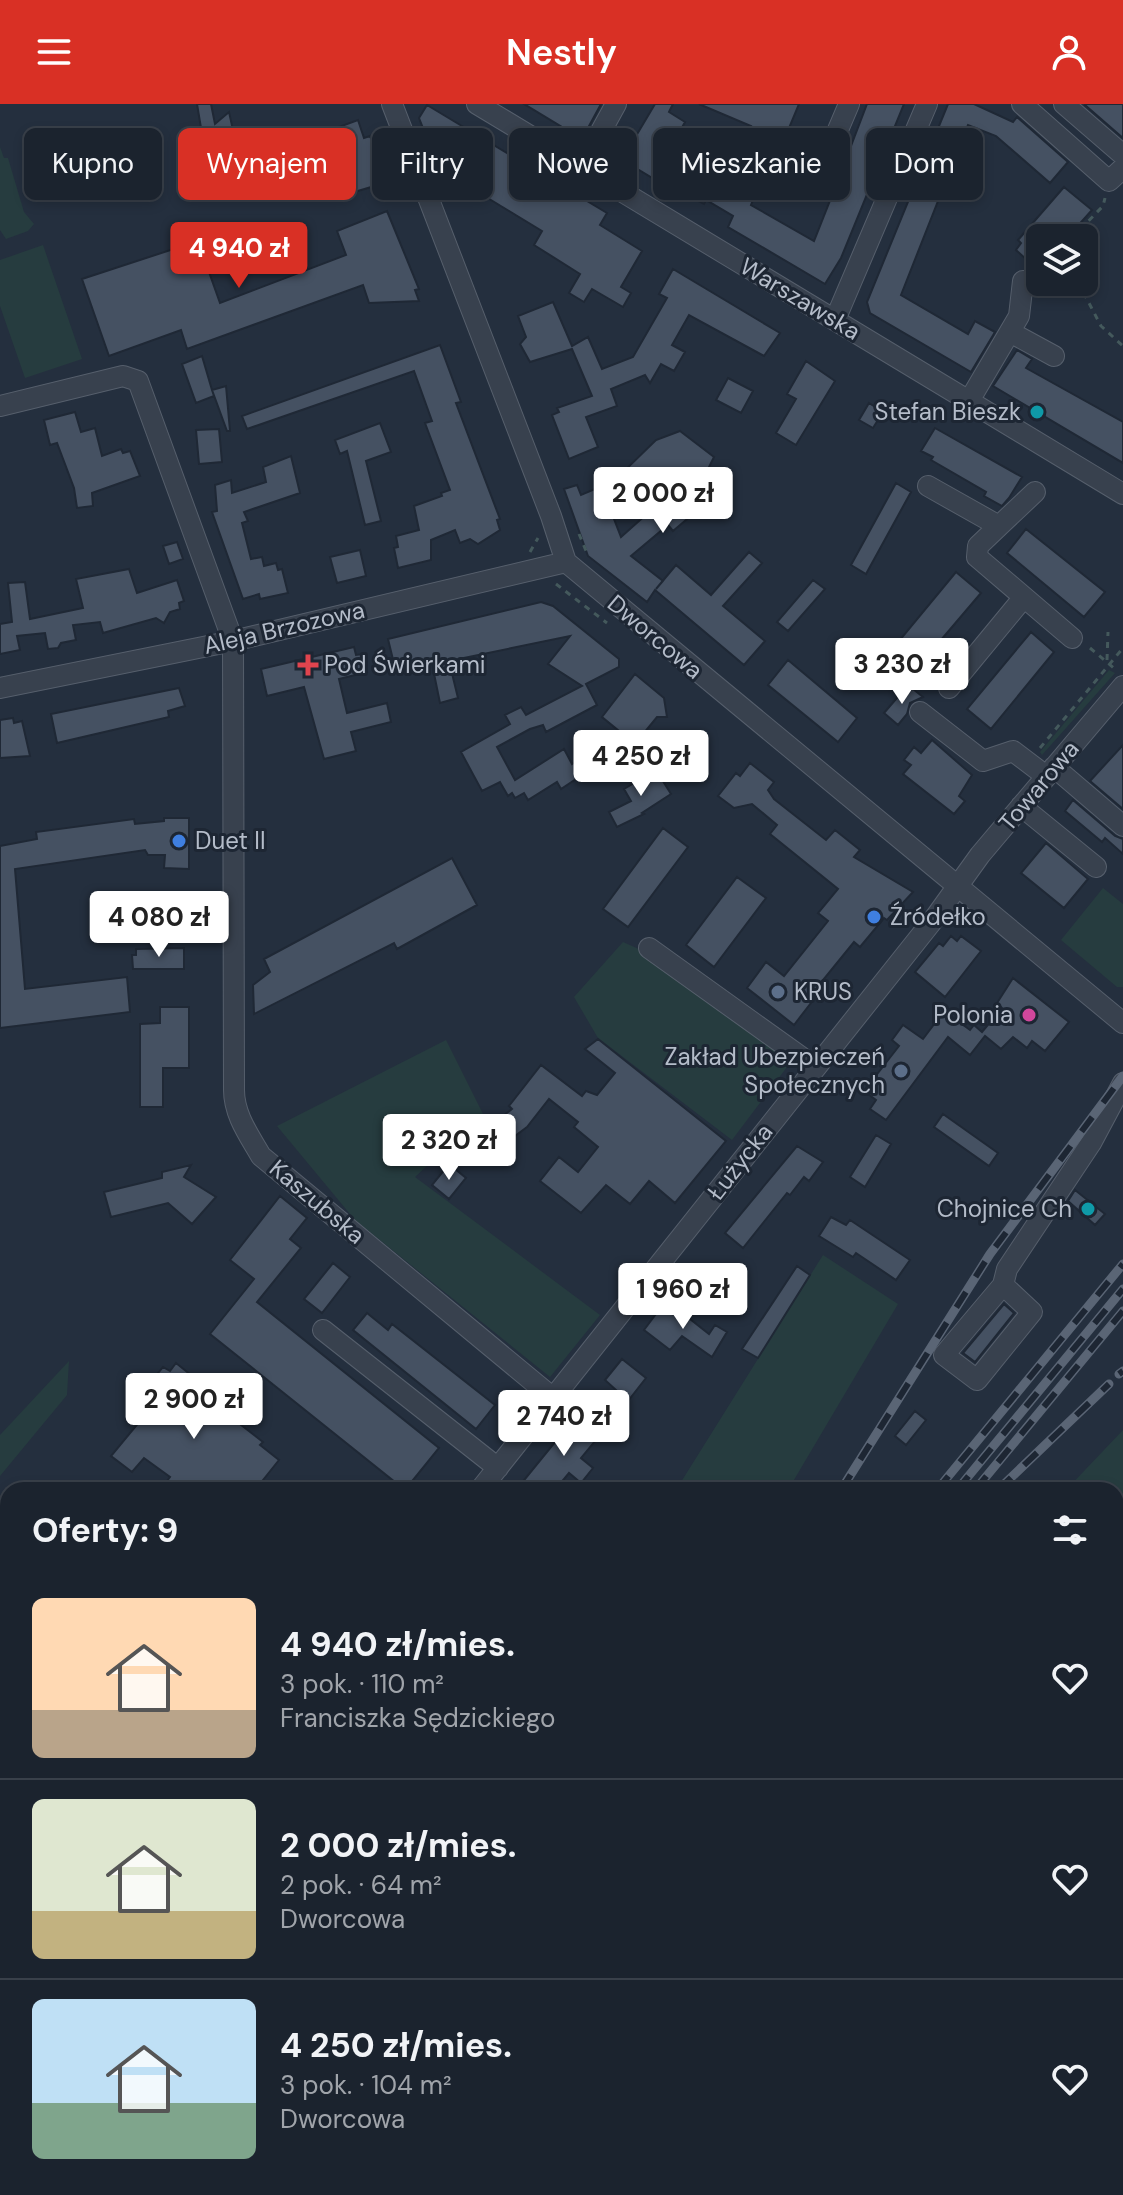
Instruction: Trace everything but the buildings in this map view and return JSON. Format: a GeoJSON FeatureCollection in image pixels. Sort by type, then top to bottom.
{"type":"FeatureCollection","features":[{"type":"Feature","properties":{"kind":"street"},"geometry":{"type":"LineString","coordinates":[[392,104],[566,562]]}},
{"type":"Feature","properties":{"kind":"street","name":"Warszawska"},"geometry":{"type":"LineString","coordinates":[[477,104],[518,128]]}},
{"type":"Feature","properties":{"kind":"street"},"geometry":{"type":"LineString","coordinates":[[603,128],[616,104]]}},
{"type":"Feature","properties":{"kind":"street"},"geometry":{"type":"LineString","coordinates":[[839,128],[849,104]]}},
{"type":"Feature","properties":{"kind":"street"},"geometry":{"type":"LineString","coordinates":[[835,320],[927,104]]}},
{"type":"Feature","properties":{"kind":"street"},"geometry":{"type":"LineString","coordinates":[[1022,104],[1116,174]]}},
{"type":"Feature","properties":{"kind":"street"},"geometry":{"type":"LineString","coordinates":[[1064,104],[1123,155]]}},
{"type":"Feature","properties":{"kind":"street","name":"Warszawska"},"geometry":{"type":"LineString","coordinates":[[637,199],[1123,494]]}},
{"type":"Feature","properties":{"kind":"street"},"geometry":{"type":"LineString","coordinates":[[969,401],[1019,316],[1023,281]]}},
{"type":"Feature","properties":{"kind":"street"},"geometry":{"type":"LineString","coordinates":[[1010,332],[1054,356]]}},
{"type":"Feature","properties":{"kind":"street","name":"Kaszubska"},"geometry":{"type":"LineString","coordinates":[[0,406],[123,376],[138,381],[233,641],[234,1105],[261,1156],[553,1398]]}},
{"type":"Feature","properties":{"kind":"street"},"geometry":{"type":"LineString","coordinates":[[928,486],[999,526]]}},
{"type":"Feature","properties":{"kind":"street"},"geometry":{"type":"LineString","coordinates":[[1035,492],[978,546],[977,557],[1081,643]]}},
{"type":"Feature","properties":{"kind":"street","name":"Aleja Brzozowa"},"geometry":{"type":"LineString","coordinates":[[0,688],[233,641],[566,562]]}},
{"type":"Feature","properties":{"kind":"street","name":"Dworcowa"},"geometry":{"type":"LineString","coordinates":[[566,562],[1123,1023]]}},
{"type":"Feature","properties":{"kind":"street"},"geometry":{"type":"LineString","coordinates":[[949,688],[1024,597]]}},
{"type":"Feature","properties":{"kind":"street","name":"Towarowa"},"geometry":{"type":"LineString","coordinates":[[956,887],[1050,772],[1120,679]]}},
{"type":"Feature","properties":{"kind":"street"},"geometry":{"type":"LineString","coordinates":[[920,712],[983,761],[1013,751],[1050,772],[1123,826]]}},
{"type":"Feature","properties":{"kind":"street"},"geometry":{"type":"LineString","coordinates":[[1021,806],[1096,867]]}},
{"type":"Feature","properties":{"kind":"street","name":"Łużycka"},"geometry":{"type":"LineString","coordinates":[[487,1482],[956,887]]}},
{"type":"Feature","properties":{"kind":"street"},"geometry":{"type":"LineString","coordinates":[[649,948],[815,1067]]}},
{"type":"Feature","properties":{"kind":"street"},"geometry":{"type":"LineString","coordinates":[[1003,1285],[1032,1312],[977,1380],[944,1355],[1003,1285],[1007,1269],[1091,1143],[1123,1083]]}},
{"type":"Feature","properties":{"kind":"street"},"geometry":{"type":"LineString","coordinates":[[323,1330],[498,1468]]}},
{"type":"Feature","properties":{"kind":"path"},"geometry":{"type":"LineString","coordinates":[[1086,224],[1103,206],[1116,174]]}},
{"type":"Feature","properties":{"kind":"path"},"geometry":{"type":"LineString","coordinates":[[1085,296],[1101,326],[1123,346]]}},
{"type":"Feature","properties":{"kind":"path"},"geometry":{"type":"LineString","coordinates":[[529,553],[536,545],[537,531]]}},
{"type":"Feature","properties":{"kind":"path"},"geometry":{"type":"LineString","coordinates":[[547,582],[558,584],[607,623]]}},
{"type":"Feature","properties":{"kind":"path"},"geometry":{"type":"LineString","coordinates":[[1108,632],[1108,663]]}},
{"type":"Feature","properties":{"kind":"path"},"geometry":{"type":"LineString","coordinates":[[1081,643],[1108,663],[1120,679]]}},
{"type":"Feature","properties":{"kind":"path"},"geometry":{"type":"LineString","coordinates":[[1035,754],[1123,648]]}},
{"type":"Feature","properties":{"kind":"green space"},"geometry":{"type":"Polygon","coordinates":[[[0,147],[4,158],[8,158],[24,212],[34,224],[28,231],[6,239],[0,230],[0,147]]]}},
{"type":"Feature","properties":{"kind":"green space"},"geometry":{"type":"Polygon","coordinates":[[[43,245],[82,359],[25,378],[0,306],[0,260],[43,245]]]}},
{"type":"Feature","properties":{"kind":"green space"},"geometry":{"type":"Polygon","coordinates":[[[1109,670],[1115,673],[1042,755],[1040,752],[1109,670]]]}},
{"type":"Feature","properties":{"kind":"green space"},"geometry":{"type":"Polygon","coordinates":[[[1103,888],[1123,904],[1123,987],[1117,987],[1061,940],[1103,888]]]}},
{"type":"Feature","properties":{"kind":"green space"},"geometry":{"type":"Polygon","coordinates":[[[623,942],[641,950],[793,1059],[732,1140],[598,1038],[574,997],[623,942]]]}},
{"type":"Feature","properties":{"kind":"green space"},"geometry":{"type":"Polygon","coordinates":[[[446,1040],[483,1114],[415,1177],[600,1315],[550,1377],[355,1220],[277,1126],[446,1040]]]}},
{"type":"Feature","properties":{"kind":"green space"},"geometry":{"type":"Polygon","coordinates":[[[823,1255],[898,1304],[793,1482],[681,1482],[823,1255]]]}},
{"type":"Feature","properties":{"kind":"green space"},"geometry":{"type":"Polygon","coordinates":[[[69,1361],[67,1395],[0,1476],[0,1435],[69,1361]]]}},
{"type":"Feature","properties":{"kind":"green space"},"geometry":{"type":"Polygon","coordinates":[[[1123,1430],[1123,1482],[1074,1482],[1123,1430]]]}},
{"type":"Feature","properties":{"kind":"railway"},"geometry":{"type":"LineString","coordinates":[[846,1482],[990,1254],[1123,1076]]}},
{"type":"Feature","properties":{"kind":"railway"},"geometry":{"type":"LineString","coordinates":[[944,1482],[1123,1264]]}},
{"type":"Feature","properties":{"kind":"railway"},"geometry":{"type":"LineString","coordinates":[[964,1482],[1123,1289]]}},
{"type":"Feature","properties":{"kind":"railway"},"geometry":{"type":"LineString","coordinates":[[982,1482],[1123,1311]]}},
{"type":"Feature","properties":{"kind":"railway"},"geometry":{"type":"LineString","coordinates":[[1119,1374],[1123,1371]]}},
{"type":"Feature","properties":{"kind":"railway"},"geometry":{"type":"LineString","coordinates":[[1006,1482],[1109,1384]]}},
{"type":"Feature","properties":{"kind":"place","name":"Stefan Bieszk"},"geometry":{"type":"Point","coordinates":[1037,412]}},
{"type":"Feature","properties":{"kind":"place","name":"Pod Świerkami"},"geometry":{"type":"Point","coordinates":[308,665]}},
{"type":"Feature","properties":{"kind":"place","name":"Duet II"},"geometry":{"type":"Point","coordinates":[179,841]}},
{"type":"Feature","properties":{"kind":"place","name":"Źródełko"},"geometry":{"type":"Point","coordinates":[874,917]}},
{"type":"Feature","properties":{"kind":"place","name":"KRUS"},"geometry":{"type":"Point","coordinates":[778,992]}},
{"type":"Feature","properties":{"kind":"place","name":"Polonia"},"geometry":{"type":"Point","coordinates":[1029,1015]}},
{"type":"Feature","properties":{"kind":"place","name":"Zakład Ubezpieczeń Społecznych"},"geometry":{"type":"Point","coordinates":[901,1071]}},
{"type":"Feature","properties":{"kind":"place","name":"Chojnice Ch"},"geometry":{"type":"Point","coordinates":[1088,1209]}}]}
